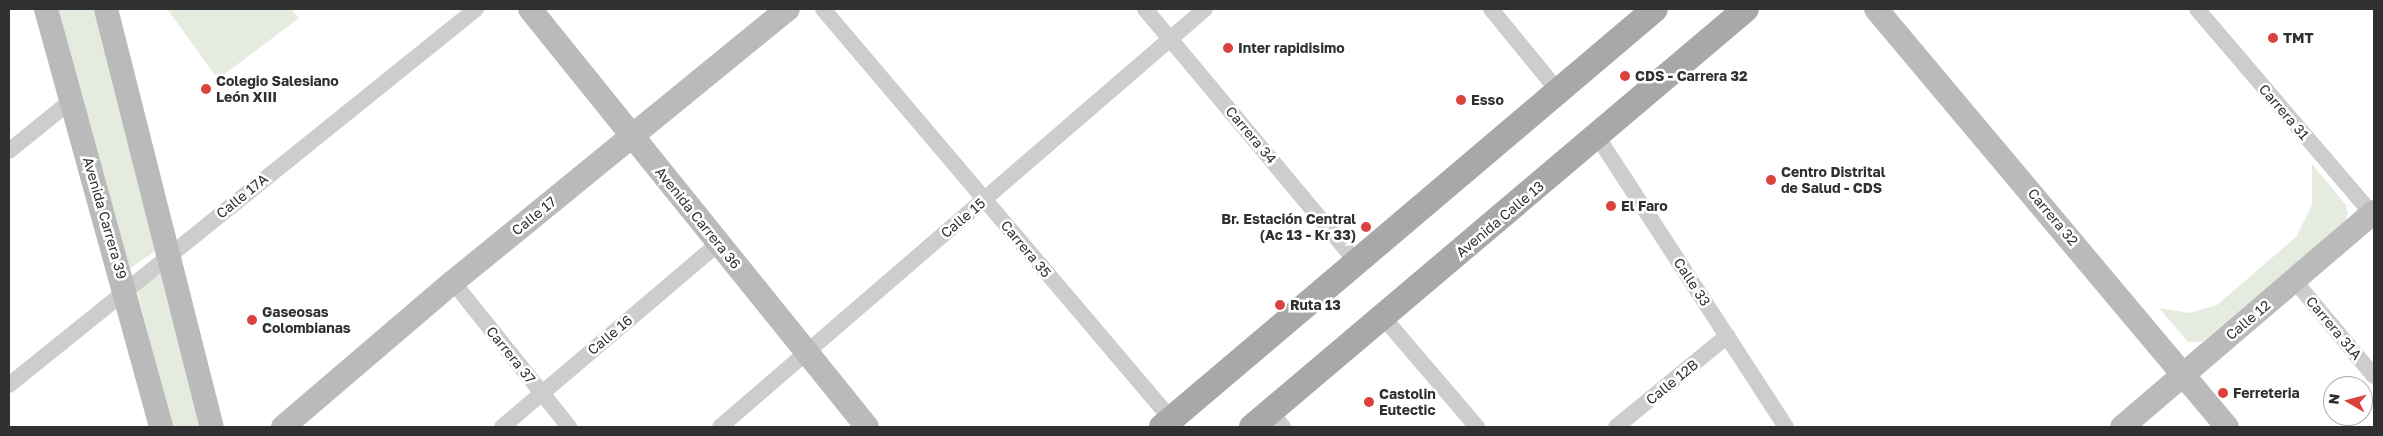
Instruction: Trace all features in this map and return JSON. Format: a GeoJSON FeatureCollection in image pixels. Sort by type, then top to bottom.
{"type":"FeatureCollection","features":[{"type":"Feature","properties":{"kind":"main road"},"geometry":{"type":"LineString","coordinates":[[1166,423],[1654,9]]}},
{"type":"Feature","properties":{"kind":"main road","name":"Avenida Calle 13"},"geometry":{"type":"LineString","coordinates":[[1269,422],[1382,317],[1746,9]]}},
{"type":"Feature","properties":{"kind":"street","name":"Avenida Carrera 39"},"geometry":{"type":"LineString","coordinates":[[46,9],[125,290],[161,427]]}},
{"type":"Feature","properties":{"kind":"street"},"geometry":{"type":"LineString","coordinates":[[106,9],[212,427]]}},
{"type":"Feature","properties":{"kind":"street","name":"Calle 17A"},"geometry":{"type":"LineString","coordinates":[[9,385],[169,254],[476,9]]}},
{"type":"Feature","properties":{"kind":"street","name":"Avenida Carrera 36"},"geometry":{"type":"LineString","coordinates":[[530,9],[867,427]]}},
{"type":"Feature","properties":{"kind":"street","name":"Calle 17"},"geometry":{"type":"LineString","coordinates":[[290,425],[453,282],[788,9]]}},
{"type":"Feature","properties":{"kind":"street","name":"Carrera 35"},"geometry":{"type":"LineString","coordinates":[[823,9],[985,200],[1166,423]]}},
{"type":"Feature","properties":{"kind":"street","name":"Carrera 34"},"geometry":{"type":"LineString","coordinates":[[1146,9],[1356,261]]}},
{"type":"Feature","properties":{"kind":"street","name":"Calle 15"},"geometry":{"type":"LineString","coordinates":[[720,427],[1205,9]]}},
{"type":"Feature","properties":{"kind":"street"},"geometry":{"type":"LineString","coordinates":[[1491,9],[1558,91]]}},
{"type":"Feature","properties":{"kind":"street","name":"Carrera 32"},"geometry":{"type":"LineString","coordinates":[[1876,9],[2227,427]]}},
{"type":"Feature","properties":{"kind":"street","name":"Carrera 31"},"geometry":{"type":"LineString","coordinates":[[2197,9],[2373,213]]}},
{"type":"Feature","properties":{"kind":"street"},"geometry":{"type":"LineString","coordinates":[[9,151],[72,100]]}},
{"type":"Feature","properties":{"kind":"street","name":"Calle 33"},"geometry":{"type":"LineString","coordinates":[[1597,136],[1786,427]]}},
{"type":"Feature","properties":{"kind":"street","name":"Calle 12"},"geometry":{"type":"LineString","coordinates":[[2122,427],[2373,213]]}},
{"type":"Feature","properties":{"kind":"street","name":"Calle 16"},"geometry":{"type":"LineString","coordinates":[[502,427],[718,244]]}},
{"type":"Feature","properties":{"kind":"street","name":"Carrera 31A"},"geometry":{"type":"LineString","coordinates":[[2294,280],[2374,376]]}},
{"type":"Feature","properties":{"kind":"street","name":"Carrera 37"},"geometry":{"type":"LineString","coordinates":[[453,282],[570,427]]}},
{"type":"Feature","properties":{"kind":"street"},"geometry":{"type":"LineString","coordinates":[[1382,317],[1477,427]]}},
{"type":"Feature","properties":{"kind":"street","name":"Calle 12B"},"geometry":{"type":"LineString","coordinates":[[1616,427],[1727,336]]}},
{"type":"Feature","properties":{"kind":"shaded area"},"geometry":{"type":"Polygon","coordinates":[[[58,9],[96,9],[158,249],[129,269],[58,9]]]}},
{"type":"Feature","properties":{"kind":"shaded area"},"geometry":{"type":"Polygon","coordinates":[[[167,9],[291,9],[299,18],[218,79],[167,9]]]}},
{"type":"Feature","properties":{"kind":"shaded area"},"geometry":{"type":"Polygon","coordinates":[[[2312,164],[2346,205],[2348,213],[2345,222],[2202,342],[2188,342],[2159,308],[2190,313],[2217,305],[2296,237],[2312,205],[2312,164]]]}},
{"type":"Feature","properties":{"kind":"shaded area"},"geometry":{"type":"Polygon","coordinates":[[[162,274],[200,427],[171,427],[135,281],[162,274]]]}},
{"type":"Feature","properties":{"kind":"place","name":"TMT"},"geometry":{"type":"Point","coordinates":[2273,38]}},
{"type":"Feature","properties":{"kind":"place","name":"Inter rapidisimo"},"geometry":{"type":"Point","coordinates":[1228,48]}},
{"type":"Feature","properties":{"kind":"place","name":"CDS - Carrera 32"},"geometry":{"type":"Point","coordinates":[1625,76]}},
{"type":"Feature","properties":{"kind":"place","name":"Colegio Salesiano León XIII"},"geometry":{"type":"Point","coordinates":[206,89]}},
{"type":"Feature","properties":{"kind":"place","name":"Esso"},"geometry":{"type":"Point","coordinates":[1461,100]}},
{"type":"Feature","properties":{"kind":"place","name":"Centro Distrital de Salud - CDS"},"geometry":{"type":"Point","coordinates":[1771,180]}},
{"type":"Feature","properties":{"kind":"place","name":"El Faro"},"geometry":{"type":"Point","coordinates":[1611,206]}},
{"type":"Feature","properties":{"kind":"place","name":"Br. Estación Central (Ac 13 - Kr 33)"},"geometry":{"type":"Point","coordinates":[1366,227]}},
{"type":"Feature","properties":{"kind":"place","name":"Ruta 13"},"geometry":{"type":"Point","coordinates":[1280,305]}},
{"type":"Feature","properties":{"kind":"place","name":"Gaseosas Colombianas"},"geometry":{"type":"Point","coordinates":[252,320]}},
{"type":"Feature","properties":{"kind":"place","name":"Ferreteria"},"geometry":{"type":"Point","coordinates":[2223,393]}},
{"type":"Feature","properties":{"kind":"place","name":"Castolin Eutectic"},"geometry":{"type":"Point","coordinates":[1369,402]}}]}
